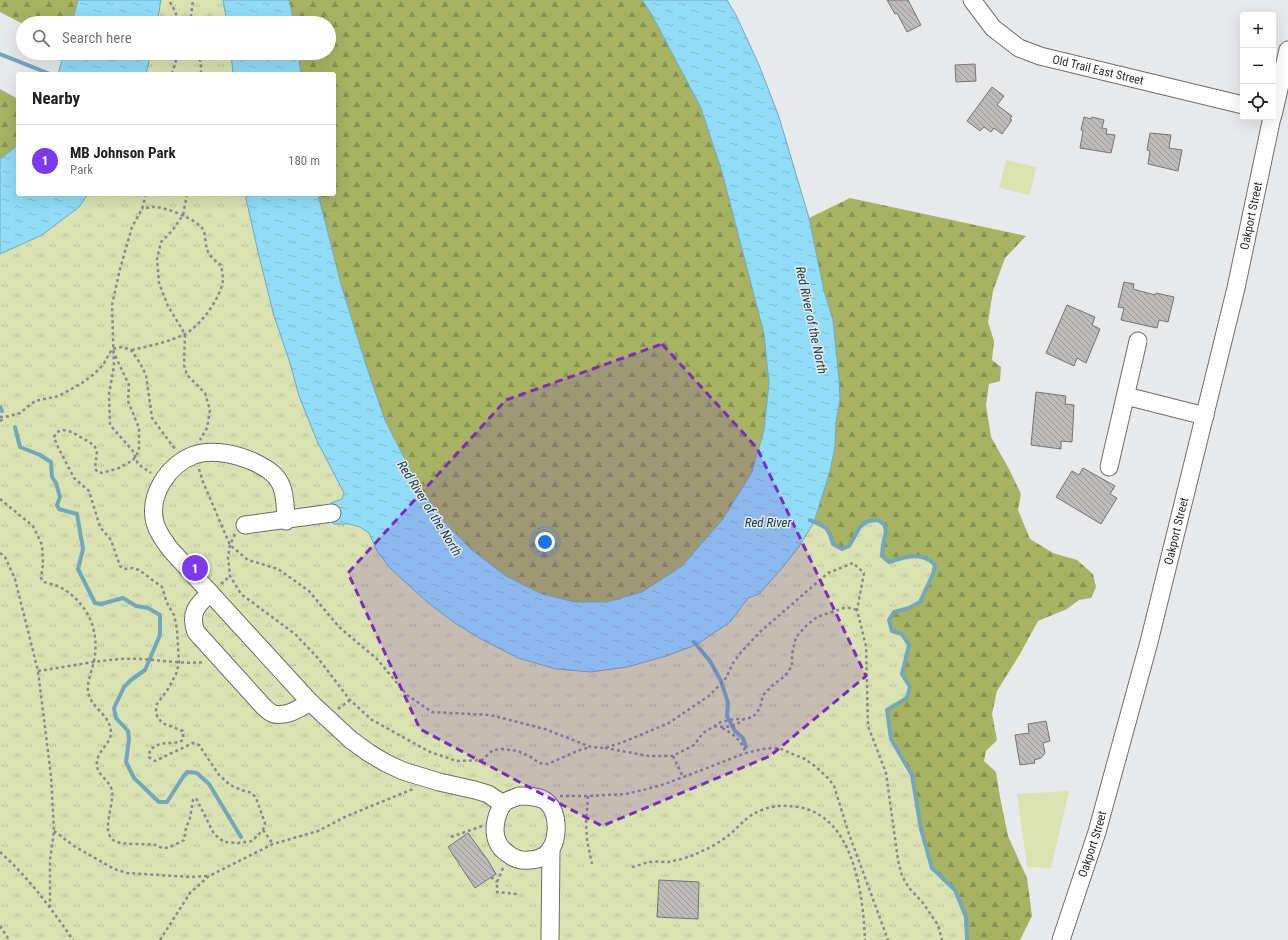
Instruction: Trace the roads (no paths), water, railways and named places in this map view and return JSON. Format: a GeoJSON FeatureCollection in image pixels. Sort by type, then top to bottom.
{"type":"FeatureCollection","features":[{"type":"Feature","properties":{"kind":"street","name":"Old Trail East Street"},"geometry":{"type":"LineString","coordinates":[[972,0],[992,28],[1019,48],[1040,56],[1240,103]]}},
{"type":"Feature","properties":{"kind":"street","name":"Oakport Street"},"geometry":{"type":"LineString","coordinates":[[1276,101],[1288,50]]}},
{"type":"Feature","properties":{"kind":"street","name":"Oakport Street"},"geometry":{"type":"LineString","coordinates":[[1061,940],[1097,832],[1149,642],[1236,288],[1272,120]]}},
{"type":"Feature","properties":{"kind":"street"},"geometry":{"type":"LineString","coordinates":[[1109,467],[1138,341]]}},
{"type":"Feature","properties":{"kind":"street"},"geometry":{"type":"LineString","coordinates":[[1126,396],[1205,416]]}},
{"type":"Feature","properties":{"kind":"street"},"geometry":{"type":"LineString","coordinates":[[286,521],[285,498],[281,484],[274,474],[262,466],[248,460],[221,453],[207,453],[188,459],[170,471],[160,486],[153,511],[155,523],[161,538],[310,702],[351,740],[369,753],[403,771],[439,782],[476,790],[488,794],[503,804]]}},
{"type":"Feature","properties":{"kind":"street"},"geometry":{"type":"LineString","coordinates":[[245,525],[286,521],[332,513]]}},
{"type":"Feature","properties":{"kind":"street"},"geometry":{"type":"LineString","coordinates":[[210,593],[198,604],[195,612],[193,623],[196,632],[263,706],[273,714],[285,714],[297,710],[310,702]]}},
{"type":"Feature","properties":{"kind":"street"},"geometry":{"type":"LineString","coordinates":[[550,940],[551,848],[556,831],[553,811],[548,803],[539,798],[529,796],[520,796],[503,804],[494,825],[495,836],[499,845],[506,853],[525,861],[535,860],[544,856],[551,848]]}},
{"type":"Feature","properties":{"kind":"water"},"geometry":{"type":"Polygon","coordinates":[[[78,0],[161,0],[158,16],[74,16],[78,0]]]}},
{"type":"Feature","properties":{"kind":"water"},"geometry":{"type":"Polygon","coordinates":[[[223,0],[289,0],[292,16],[226,16],[223,0]]]}},
{"type":"Feature","properties":{"kind":"water","name":"Red River"},"geometry":{"type":"Polygon","coordinates":[[[642,0],[727,0],[736,15],[759,65],[779,117],[809,218],[824,291],[833,320],[840,400],[836,422],[835,446],[830,471],[814,522],[800,545],[783,567],[759,594],[748,598],[730,622],[696,645],[666,656],[627,667],[591,672],[556,669],[518,658],[479,638],[452,621],[426,601],[391,569],[377,551],[369,533],[360,527],[349,524],[334,524],[331,503],[342,499],[344,493],[317,441],[299,396],[290,363],[274,316],[245,196],[319,196],[341,284],[385,420],[417,483],[446,524],[472,550],[506,576],[542,594],[575,602],[607,602],[642,592],[682,566],[723,519],[752,472],[764,430],[769,383],[764,334],[722,172],[701,108],[652,15],[642,0]]]}},
{"type":"Feature","properties":{"kind":"water"},"geometry":{"type":"Polygon","coordinates":[[[62,60],[149,60],[146,72],[59,72],[62,60]]]}},
{"type":"Feature","properties":{"kind":"water"},"geometry":{"type":"Polygon","coordinates":[[[232,60],[299,60],[301,72],[233,72],[232,60]]]}},
{"type":"Feature","properties":{"kind":"water"},"geometry":{"type":"Polygon","coordinates":[[[16,147],[16,196],[87,196],[79,207],[42,235],[0,254],[0,159],[16,147]]]}},
{"type":"Feature","properties":{"kind":"waterway"},"geometry":{"type":"LineString","coordinates":[[0,54],[45,72]]}},
{"type":"Feature","properties":{"kind":"waterway"},"geometry":{"type":"LineString","coordinates":[[0,407],[2,411]]}},
{"type":"Feature","properties":{"kind":"waterway"},"geometry":{"type":"LineString","coordinates":[[15,427],[20,447],[40,455],[51,462],[52,477],[56,483],[60,497],[57,505],[59,509],[77,514],[83,549],[78,569],[95,603],[101,604],[123,598],[136,606],[148,608],[160,615],[160,635],[145,670],[124,687],[114,708],[116,718],[128,731],[129,739],[126,762],[134,778],[159,802],[167,802],[187,772],[197,773],[209,784],[241,837]]}},
{"type":"Feature","properties":{"kind":"waterway"},"geometry":{"type":"LineString","coordinates":[[810,520],[826,528],[830,534],[833,544],[842,549],[849,546],[860,527],[868,521],[878,520],[884,524],[886,531],[882,556],[889,562],[913,556],[925,558],[935,565],[933,574],[920,602],[909,608],[894,612],[889,620],[892,631],[902,634],[909,645],[902,674],[910,687],[907,698],[887,710],[891,739],[912,775],[921,829],[932,868],[955,890],[966,917],[967,940]]}},
{"type":"Feature","properties":{"kind":"waterway"},"geometry":{"type":"LineString","coordinates":[[694,642],[710,661],[721,681],[728,703],[727,716],[735,731],[743,738],[746,747]]}},
{"type":"Feature","properties":{"kind":"place","name":"MB Johnson Park"},"geometry":{"type":"Point","coordinates":[195,568]}},
{"type":"Feature","properties":{"kind":"water label","name":"Red River of the North"},"geometry":{"type":"Point","coordinates":[812,320]}},
{"type":"Feature","properties":{"kind":"water label","name":"Red River of the North"},"geometry":{"type":"Point","coordinates":[430,508]}}]}
